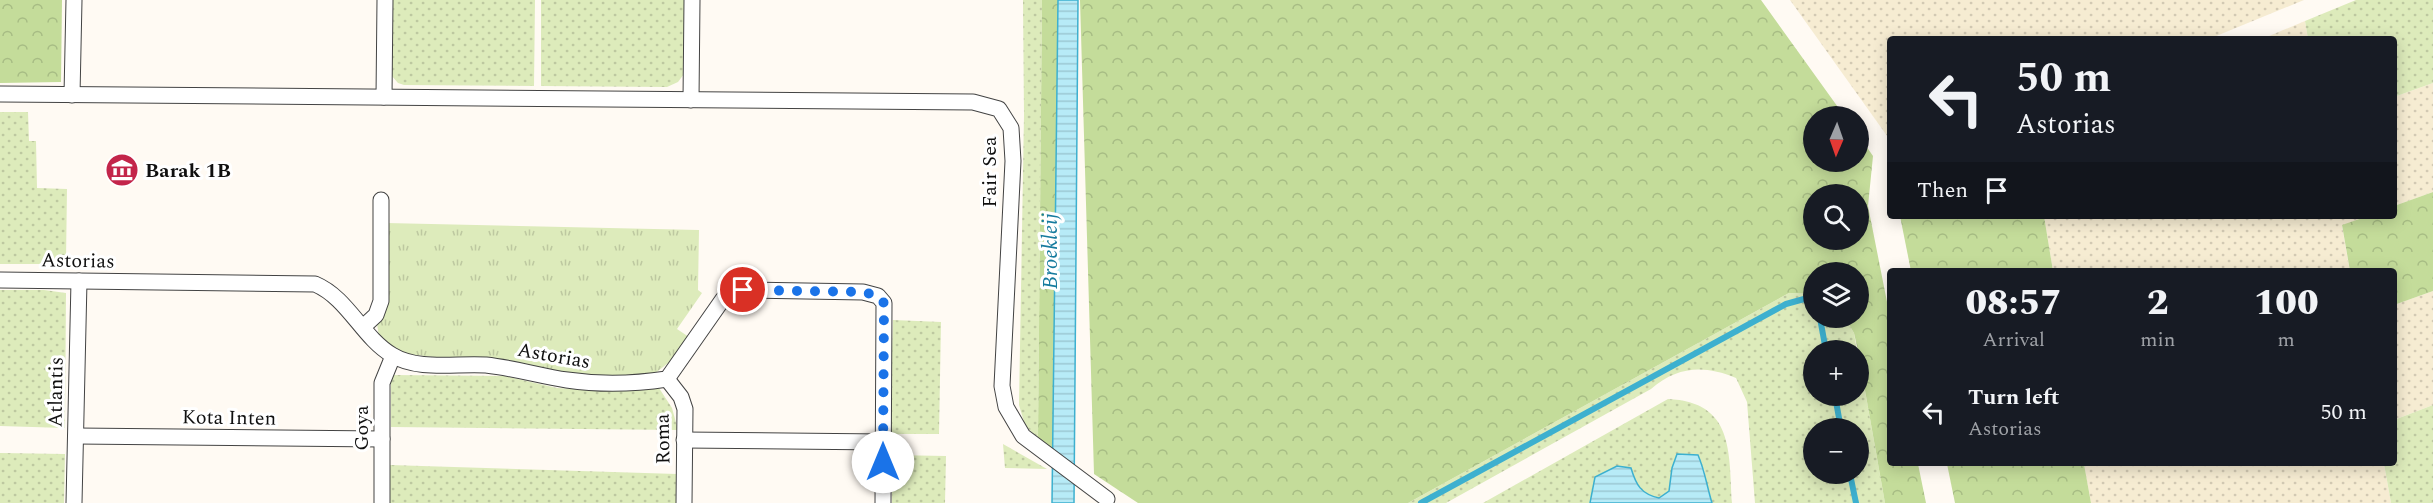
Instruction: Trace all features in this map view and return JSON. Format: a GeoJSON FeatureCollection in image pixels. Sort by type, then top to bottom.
{"type":"FeatureCollection","features":[{"type":"Feature","properties":{"kind":"street"},"geometry":{"type":"LineString","coordinates":[[72,95],[74,0]]}},
{"type":"Feature","properties":{"kind":"street"},"geometry":{"type":"LineString","coordinates":[[384,97],[386,0]]}},
{"type":"Feature","properties":{"kind":"street"},"geometry":{"type":"LineString","coordinates":[[691,100],[692,0]]}},
{"type":"Feature","properties":{"kind":"street","name":"Fair Sea"},"geometry":{"type":"LineString","coordinates":[[0,94],[973,102],[999,108],[1011,128],[1013,161],[1002,386],[1006,406],[1023,436],[1107,499]]}},
{"type":"Feature","properties":{"kind":"street"},"geometry":{"type":"LineString","coordinates":[[363,327],[376,315],[381,301],[381,200]]}},
{"type":"Feature","properties":{"kind":"street","name":"Astorias"},"geometry":{"type":"LineString","coordinates":[[0,280],[315,284],[327,289],[377,343],[393,356],[418,364],[472,364],[505,367],[599,384],[642,383],[668,379]]}},
{"type":"Feature","properties":{"kind":"street","name":"Atlantis"},"geometry":{"type":"LineString","coordinates":[[74,503],[79,281]]}},
{"type":"Feature","properties":{"kind":"street"},"geometry":{"type":"LineString","coordinates":[[668,379],[723,299],[731,294],[743,290],[863,292],[878,296],[884,303],[883,503]]}},
{"type":"Feature","properties":{"kind":"street","name":"Goya"},"geometry":{"type":"LineString","coordinates":[[382,503],[382,383],[393,356]]}},
{"type":"Feature","properties":{"kind":"street","name":"Roma"},"geometry":{"type":"LineString","coordinates":[[668,379],[681,397],[685,409],[684,503]]}},
{"type":"Feature","properties":{"kind":"street","name":"Kota Inten"},"geometry":{"type":"LineString","coordinates":[[76,436],[382,440]]}},
{"type":"Feature","properties":{"kind":"street"},"geometry":{"type":"LineString","coordinates":[[684,440],[884,442]]}},
{"type":"Feature","properties":{"kind":"shaded area"},"geometry":{"type":"Polygon","coordinates":[[[1790,0],[2304,0],[2216,36],[1887,36],[1887,136],[1869,111],[1869,106],[1866,106],[1790,0]]]}},
{"type":"Feature","properties":{"kind":"shaded area"},"geometry":{"type":"Polygon","coordinates":[[[2305,21],[2308,36],[2269,36],[2305,21]]]}},
{"type":"Feature","properties":{"kind":"shaded area"},"geometry":{"type":"Polygon","coordinates":[[[2433,83],[2433,192],[2397,205],[2397,96],[2433,83]]]}},
{"type":"Feature","properties":{"kind":"shaded area"},"geometry":{"type":"Polygon","coordinates":[[[2044,219],[2360,219],[2342,226],[2349,268],[2053,268],[2044,219]]]}},
{"type":"Feature","properties":{"kind":"shaded area"},"geometry":{"type":"Polygon","coordinates":[[[2433,291],[2433,405],[2397,419],[2397,304],[2433,291]]]}},
{"type":"Feature","properties":{"kind":"shaded area"},"geometry":{"type":"Polygon","coordinates":[[[2084,466],[2384,466],[2391,503],[2091,503],[2084,466]]]}},
{"type":"Feature","properties":{"kind":"green space"},"geometry":{"type":"Polygon","coordinates":[[[0,0],[62,0],[61,82],[0,83],[0,0]]]}},
{"type":"Feature","properties":{"kind":"green space"},"geometry":{"type":"Polygon","coordinates":[[[391,0],[535,0],[534,86],[404,85],[398,83],[391,75],[391,0]]]}},
{"type":"Feature","properties":{"kind":"green space"},"geometry":{"type":"Polygon","coordinates":[[[541,0],[686,0],[684,74],[678,82],[667,87],[541,86],[541,0]]]}},
{"type":"Feature","properties":{"kind":"green space"},"geometry":{"type":"Polygon","coordinates":[[[1023,0],[1042,0],[1038,439],[1025,425],[1019,405],[1024,115],[1023,0]]]}},
{"type":"Feature","properties":{"kind":"green space"},"geometry":{"type":"Polygon","coordinates":[[[1042,0],[1066,0],[1062,458],[1038,439],[1042,0]]]}},
{"type":"Feature","properties":{"kind":"green space"},"geometry":{"type":"Polygon","coordinates":[[[1080,0],[1761,0],[1837,106],[1803,106],[1803,172],[1869,172],[1869,150],[1873,156],[1869,196],[1869,184],[1803,184],[1803,250],[1869,250],[1869,211],[1887,302],[1887,466],[1918,466],[1926,503],[1885,503],[1868,406],[1869,340],[1856,340],[1851,328],[1869,328],[1869,262],[1803,262],[1803,294],[1789,293],[1408,503],[1138,503],[1094,474],[1080,0]]]}},
{"type":"Feature","properties":{"kind":"green space"},"geometry":{"type":"Polygon","coordinates":[[[2356,0],[2433,0],[2433,83],[2397,96],[2397,36],[2308,36],[2305,21],[2356,0]]]}},
{"type":"Feature","properties":{"kind":"green space"},"geometry":{"type":"Polygon","coordinates":[[[0,112],[28,112],[29,141],[36,141],[37,188],[67,189],[66,261],[62,264],[0,264],[0,112]]]}},
{"type":"Feature","properties":{"kind":"green space"},"geometry":{"type":"Polygon","coordinates":[[[2433,192],[2433,291],[2397,304],[2397,268],[2349,268],[2342,225],[2359,219],[2397,219],[2397,205],[2433,192]]]}},
{"type":"Feature","properties":{"kind":"green space"},"geometry":{"type":"Polygon","coordinates":[[[1901,219],[2044,219],[2053,268],[1910,268],[1901,219]]]}},
{"type":"Feature","properties":{"kind":"green space"},"geometry":{"type":"Polygon","coordinates":[[[386,223],[699,230],[698,290],[702,293],[677,329],[689,337],[676,357],[654,374],[609,378],[408,354],[395,349],[379,337],[377,324],[385,313],[386,223]]]}},
{"type":"Feature","properties":{"kind":"green space"},"geometry":{"type":"Polygon","coordinates":[[[0,290],[44,290],[66,293],[65,428],[0,426],[0,290]]]}},
{"type":"Feature","properties":{"kind":"green space"},"geometry":{"type":"Polygon","coordinates":[[[1789,293],[1803,294],[1803,328],[1851,328],[1854,333],[1855,340],[1803,340],[1803,406],[1868,406],[1885,503],[1755,503],[1747,402],[1736,378],[1713,371],[1692,370],[1661,381],[1651,389],[1446,503],[1408,503],[1789,293]]]}},
{"type":"Feature","properties":{"kind":"green space"},"geometry":{"type":"Polygon","coordinates":[[[893,320],[941,322],[939,434],[889,434],[893,320]]]}},
{"type":"Feature","properties":{"kind":"green space"},"geometry":{"type":"Polygon","coordinates":[[[391,375],[505,376],[557,388],[594,390],[659,388],[672,408],[678,430],[391,427],[391,375]]]}},
{"type":"Feature","properties":{"kind":"green space"},"geometry":{"type":"Polygon","coordinates":[[[1668,399],[1690,402],[1705,409],[1724,433],[1728,448],[1732,503],[1712,503],[1704,469],[1672,468],[1669,491],[1659,498],[1639,488],[1631,468],[1590,503],[1483,503],[1668,399]]]}},
{"type":"Feature","properties":{"kind":"green space"},"geometry":{"type":"Polygon","coordinates":[[[2433,405],[2433,503],[2391,503],[2384,466],[2397,466],[2397,419],[2433,405]]]}},
{"type":"Feature","properties":{"kind":"green space"},"geometry":{"type":"Polygon","coordinates":[[[1003,444],[1047,469],[1005,468],[1003,444]]]}},
{"type":"Feature","properties":{"kind":"green space"},"geometry":{"type":"Polygon","coordinates":[[[0,453],[65,454],[64,503],[0,503],[0,453]]]}},
{"type":"Feature","properties":{"kind":"green space"},"geometry":{"type":"Polygon","coordinates":[[[892,455],[946,456],[945,503],[892,503],[892,455]]]}},
{"type":"Feature","properties":{"kind":"green space"},"geometry":{"type":"Polygon","coordinates":[[[390,465],[677,474],[676,503],[390,503],[390,465]]]}},
{"type":"Feature","properties":{"kind":"green space"},"geometry":{"type":"Polygon","coordinates":[[[1947,466],[2084,466],[2091,503],[1955,503],[1947,466]]]}},
{"type":"Feature","properties":{"kind":"water"},"geometry":{"type":"Polygon","coordinates":[[[1058,0],[1078,0],[1074,503],[1052,503],[1058,0]]]}},
{"type":"Feature","properties":{"kind":"water"},"geometry":{"type":"Polygon","coordinates":[[[1677,454],[1698,455],[1712,503],[1590,503],[1595,477],[1617,466],[1631,468],[1640,488],[1659,498],[1669,491],[1672,468],[1677,454]]]}},
{"type":"Feature","properties":{"kind":"waterway"},"geometry":{"type":"LineString","coordinates":[[1421,503],[1786,304],[1803,299]]}},
{"type":"Feature","properties":{"kind":"waterway"},"geometry":{"type":"LineString","coordinates":[[1822,328],[1824,340]]}},
{"type":"Feature","properties":{"kind":"waterway"},"geometry":{"type":"LineString","coordinates":[[1837,406],[1839,418]]}},
{"type":"Feature","properties":{"kind":"waterway"},"geometry":{"type":"LineString","coordinates":[[1852,484],[1856,503]]}},
{"type":"Feature","properties":{"kind":"place","name":"Barak 1B"},"geometry":{"type":"Point","coordinates":[122,170]}},
{"type":"Feature","properties":{"kind":"route"},"geometry":{"type":"LineString","coordinates":[[743,290],[863,292],[878,296],[884,303],[883,462]]}},
{"type":"Feature","properties":{"kind":"water label","name":"Broekleij"},"geometry":{"type":"Point","coordinates":[1050,251]}}]}
